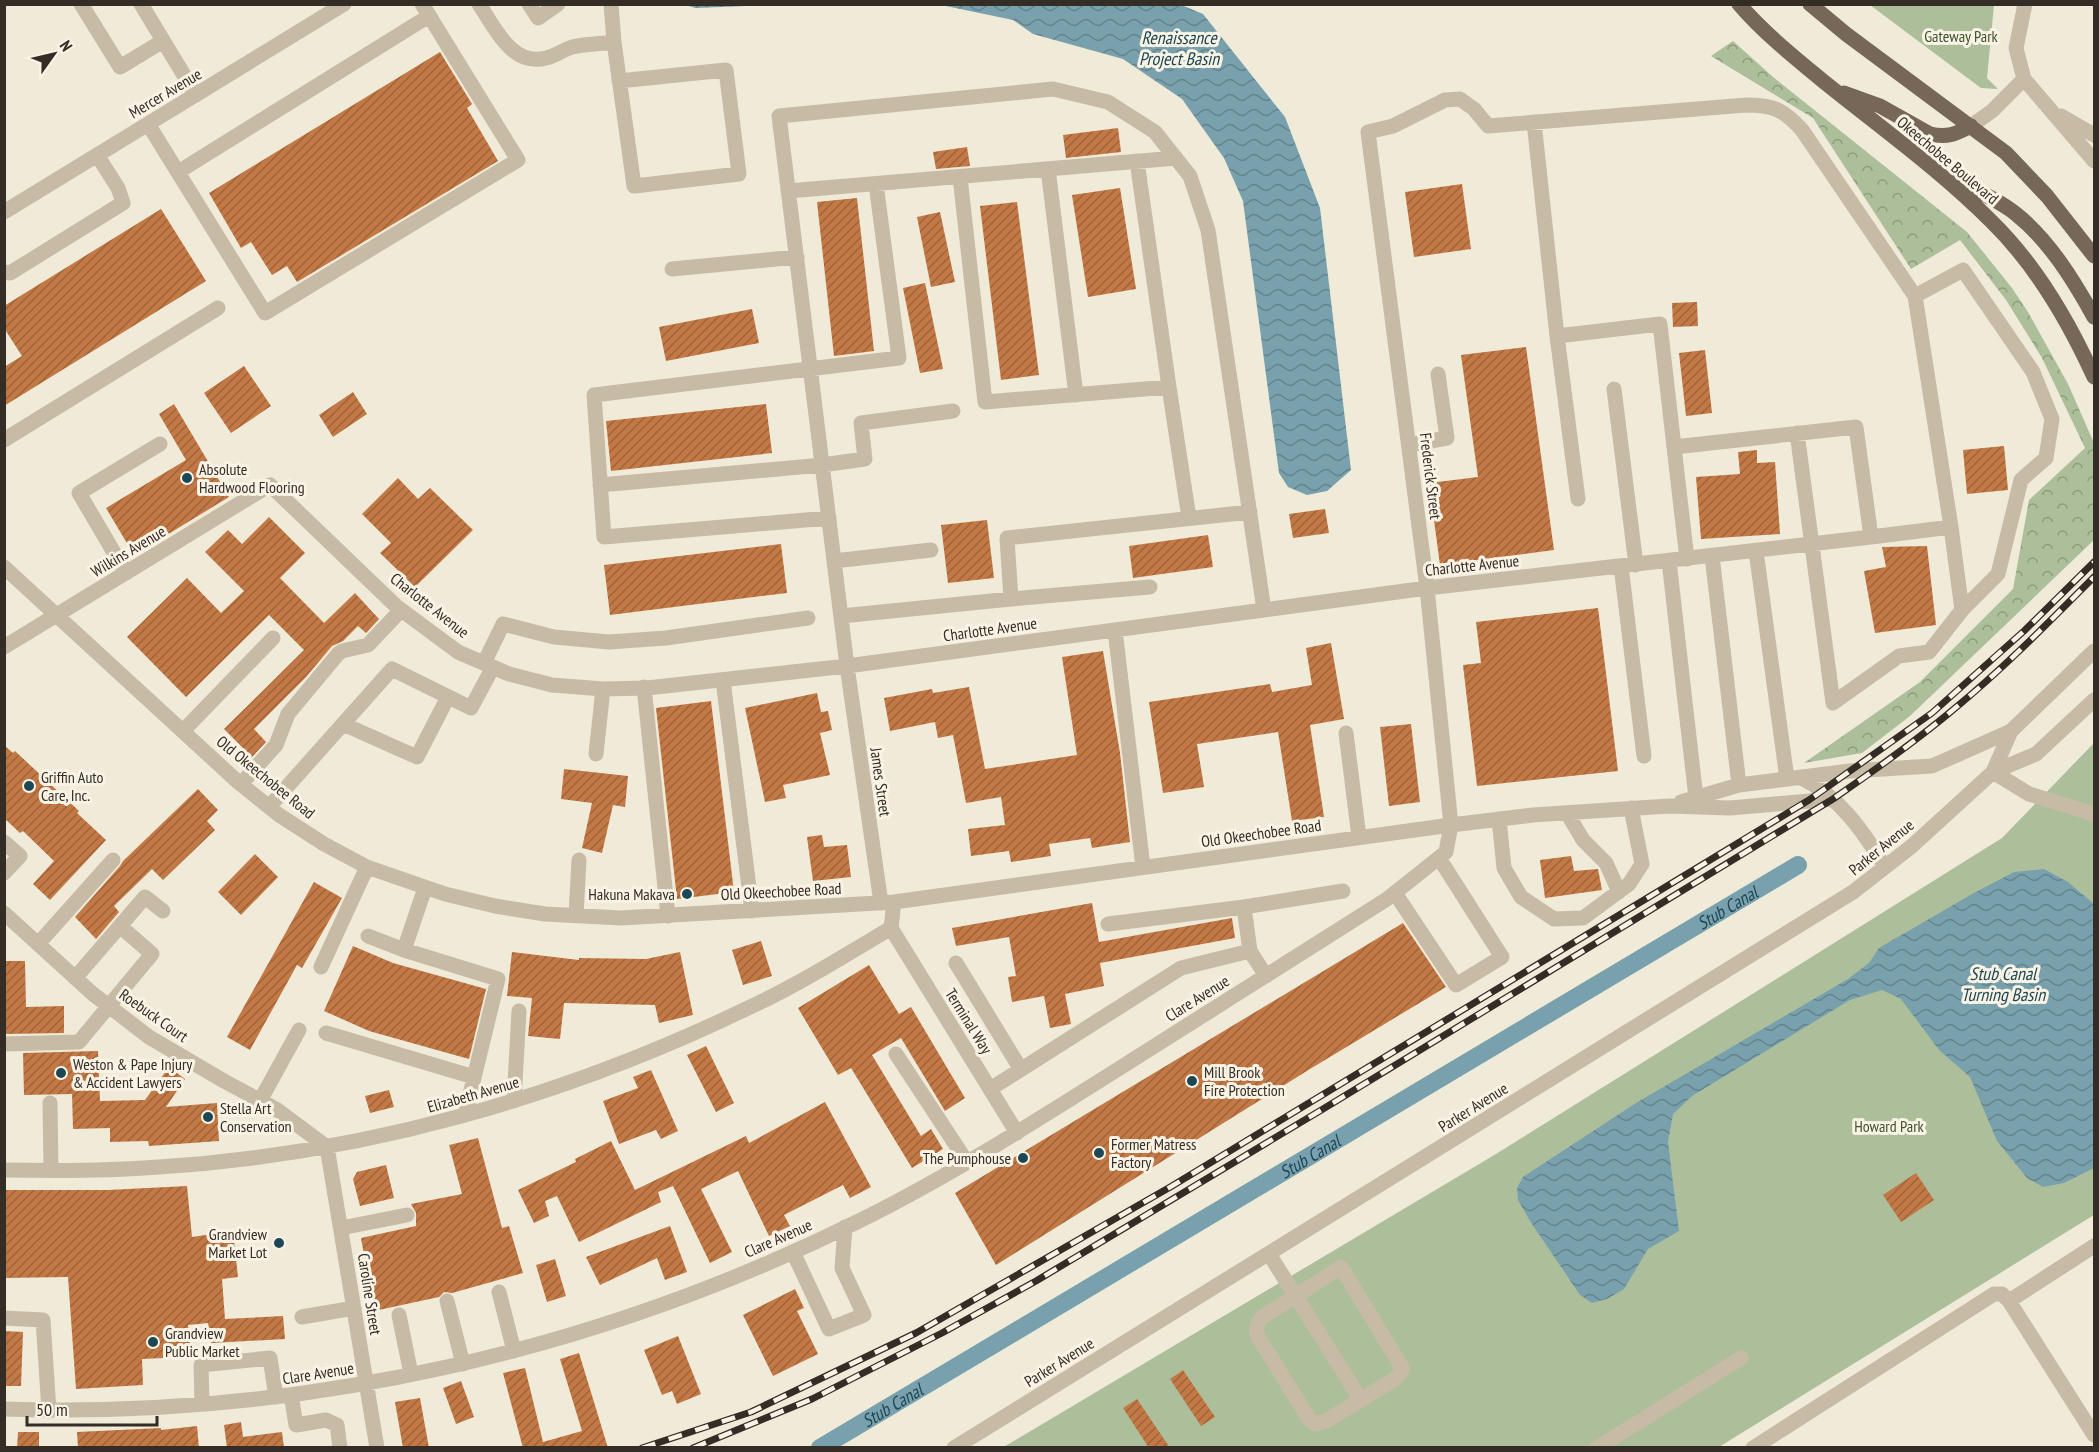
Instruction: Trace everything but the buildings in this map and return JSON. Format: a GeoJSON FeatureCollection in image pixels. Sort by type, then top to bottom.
{"type":"FeatureCollection","features":[{"type":"Feature","properties":{"kind":"main road","name":"Okeechobee Boulevard"},"geometry":{"type":"LineString","coordinates":[[1739,4],[1763,31],[1930,167],[1992,222],[2059,309],[2094,377]]}},
{"type":"Feature","properties":{"kind":"main road"},"geometry":{"type":"LineString","coordinates":[[1810,4],[1846,34],[2006,153],[2048,196],[2094,256]]}},
{"type":"Feature","properties":{"kind":"main road"},"geometry":{"type":"LineString","coordinates":[[1833,89],[1880,106],[1930,134],[1947,136],[1971,126]]}},
{"type":"Feature","properties":{"kind":"main road"},"geometry":{"type":"LineString","coordinates":[[1930,167],[1992,198],[2024,220],[2068,275],[2094,317]]}},
{"type":"Feature","properties":{"kind":"street"},"geometry":{"type":"LineString","coordinates":[[81,4],[120,67],[163,41]]}},
{"type":"Feature","properties":{"kind":"street"},"geometry":{"type":"LineString","coordinates":[[141,4],[196,95]]}},
{"type":"Feature","properties":{"kind":"street"},"geometry":{"type":"LineString","coordinates":[[479,4],[509,48],[527,59],[548,58],[572,47],[614,42]]}},
{"type":"Feature","properties":{"kind":"street"},"geometry":{"type":"LineString","coordinates":[[529,4],[538,18],[558,4]]}},
{"type":"Feature","properties":{"kind":"street"},"geometry":{"type":"LineString","coordinates":[[610,4],[614,42],[634,186],[739,174],[726,70],[620,81]]}},
{"type":"Feature","properties":{"kind":"street"},"geometry":{"type":"LineString","coordinates":[[2025,4],[2016,48],[2024,79],[2094,162]]}},
{"type":"Feature","properties":{"kind":"street","name":"Mercer Avenue"},"geometry":{"type":"LineString","coordinates":[[4,212],[341,5]]}},
{"type":"Feature","properties":{"kind":"street"},"geometry":{"type":"LineString","coordinates":[[148,124],[265,313],[518,160],[425,10],[178,172]]}},
{"type":"Feature","properties":{"kind":"street"},"geometry":{"type":"LineString","coordinates":[[1971,126],[1992,111],[2024,79]]}},
{"type":"Feature","properties":{"kind":"street","name":"James Street"},"geometry":{"type":"LineString","coordinates":[[887,903],[847,666],[779,116],[1053,89],[1108,102],[1155,132],[1176,158]]}},
{"type":"Feature","properties":{"kind":"street","name":"Frederick Street"},"geometry":{"type":"LineString","coordinates":[[1451,825],[1427,588],[1368,132],[1393,126],[1445,100],[1460,99],[1474,109],[1488,126],[1534,122]]}},
{"type":"Feature","properties":{"kind":"street"},"geometry":{"type":"LineString","coordinates":[[1578,499],[1557,336],[1534,122],[1769,105],[1789,115],[1802,130],[1915,296],[1962,610]]}},
{"type":"Feature","properties":{"kind":"street"},"geometry":{"type":"LineString","coordinates":[[2046,105],[2094,135]]}},
{"type":"Feature","properties":{"kind":"street"},"geometry":{"type":"LineString","coordinates":[[4,272],[10,273],[123,203],[118,188],[97,155]]}},
{"type":"Feature","properties":{"kind":"street"},"geometry":{"type":"LineString","coordinates":[[788,191],[1176,158],[1190,176],[1208,230],[1264,610]]}},
{"type":"Feature","properties":{"kind":"street"},"geometry":{"type":"LineString","coordinates":[[1137,161],[1189,518]]}},
{"type":"Feature","properties":{"kind":"street"},"geometry":{"type":"LineString","coordinates":[[1048,169],[1076,395]]}},
{"type":"Feature","properties":{"kind":"street"},"geometry":{"type":"LineString","coordinates":[[960,177],[985,402],[1169,387]]}},
{"type":"Feature","properties":{"kind":"street"},"geometry":{"type":"LineString","coordinates":[[829,518],[604,537],[594,395],[899,358],[876,184]]}},
{"type":"Feature","properties":{"kind":"street"},"geometry":{"type":"LineString","coordinates":[[672,269],[797,257]]}},
{"type":"Feature","properties":{"kind":"street"},"geometry":{"type":"LineString","coordinates":[[1797,433],[1833,703],[1899,656],[1929,652],[1962,610],[1998,574],[2021,480],[2046,458],[2052,419],[2033,372],[1963,270],[1915,296]]}},
{"type":"Feature","properties":{"kind":"street"},"geometry":{"type":"LineString","coordinates":[[4,440],[218,308]]}},
{"type":"Feature","properties":{"kind":"street"},"geometry":{"type":"LineString","coordinates":[[1557,336],[1660,324],[1687,559]]}},
{"type":"Feature","properties":{"kind":"street"},"geometry":{"type":"LineString","coordinates":[[1408,445],[1447,438],[1438,374]]}},
{"type":"Feature","properties":{"kind":"street"},"geometry":{"type":"LineString","coordinates":[[1614,389],[1644,756]]}},
{"type":"Feature","properties":{"kind":"street"},"geometry":{"type":"LineString","coordinates":[[600,485],[865,459],[861,423],[953,411]]}},
{"type":"Feature","properties":{"kind":"street"},"geometry":{"type":"LineString","coordinates":[[1674,447],[1856,427],[1871,537]]}},
{"type":"Feature","properties":{"kind":"street"},"geometry":{"type":"LineString","coordinates":[[126,573],[79,493],[160,444]]}},
{"type":"Feature","properties":{"kind":"street","name":"Charlotte Avenue"},"geometry":{"type":"LineString","coordinates":[[270,485],[401,609],[458,652],[509,674],[552,685],[603,689],[723,680],[847,666],[1427,588],[1781,549],[1951,527]]}},
{"type":"Feature","properties":{"kind":"street","name":"Wilkins Avenue"},"geometry":{"type":"LineString","coordinates":[[4,647],[270,485]]}},
{"type":"Feature","properties":{"kind":"street"},"geometry":{"type":"LineString","coordinates":[[1011,599],[1007,538],[1250,512]]}},
{"type":"Feature","properties":{"kind":"street"},"geometry":{"type":"LineString","coordinates":[[834,561],[931,550]]}},
{"type":"Feature","properties":{"kind":"street"},"geometry":{"type":"LineString","coordinates":[[1756,551],[1794,778],[1812,783],[1833,799],[1855,821],[1885,867]]}},
{"type":"Feature","properties":{"kind":"street"},"geometry":{"type":"LineString","coordinates":[[1712,556],[1739,785]]}},
{"type":"Feature","properties":{"kind":"street"},"geometry":{"type":"LineString","coordinates":[[1669,561],[1696,798]]}},
{"type":"Feature","properties":{"kind":"street","name":"Old Okeechobee Road"},"geometry":{"type":"LineString","coordinates":[[4,567],[241,784],[269,807],[324,844],[367,867],[425,888],[495,906],[545,914],[621,918],[887,903],[1499,819],[1630,808],[1669,806],[1730,808],[1833,799]]}},
{"type":"Feature","properties":{"kind":"street"},"geometry":{"type":"LineString","coordinates":[[841,616],[1149,587]]}},
{"type":"Feature","properties":{"kind":"street"},"geometry":{"type":"LineString","coordinates":[[241,784],[276,745],[288,714],[338,654],[368,645],[401,609]]}},
{"type":"Feature","properties":{"kind":"street"},"geometry":{"type":"LineString","coordinates":[[269,807],[392,669],[471,708],[502,624],[554,637],[609,642],[666,638],[808,618]]}},
{"type":"Feature","properties":{"kind":"street"},"geometry":{"type":"LineString","coordinates":[[1115,630],[1143,867]]}},
{"type":"Feature","properties":{"kind":"street"},"geometry":{"type":"LineString","coordinates":[[183,731],[273,638]]}},
{"type":"Feature","properties":{"kind":"street","name":"Parker Avenue"},"geometry":{"type":"LineString","coordinates":[[1993,772],[2011,731],[2094,651]]}},
{"type":"Feature","properties":{"kind":"street"},"geometry":{"type":"LineString","coordinates":[[723,680],[752,911]]}},
{"type":"Feature","properties":{"kind":"street"},"geometry":{"type":"LineString","coordinates":[[644,687],[668,916]]}},
{"type":"Feature","properties":{"kind":"street"},"geometry":{"type":"LineString","coordinates":[[596,753],[603,689]]}},
{"type":"Feature","properties":{"kind":"street"},"geometry":{"type":"LineString","coordinates":[[343,724],[417,757],[448,697]]}},
{"type":"Feature","properties":{"kind":"street","name":"Parker Avenue"},"geometry":{"type":"LineString","coordinates":[[954,1448],[1794,931],[1853,892],[1885,867],[1921,838],[1993,772],[2036,754],[2094,700]]}},
{"type":"Feature","properties":{"kind":"street","name":"Old Okeechobee Road"},"geometry":{"type":"LineString","coordinates":[[1669,806],[1739,785],[1876,769],[1932,766],[2011,731]]}},
{"type":"Feature","properties":{"kind":"street"},"geometry":{"type":"LineString","coordinates":[[1346,733],[1359,837]]}},
{"type":"Feature","properties":{"kind":"street"},"geometry":{"type":"LineString","coordinates":[[1993,772],[2029,794],[2094,814]]}},
{"type":"Feature","properties":{"kind":"street"},"geometry":{"type":"LineString","coordinates":[[1499,819],[1504,868],[1521,897],[1554,919],[1583,918],[1629,884],[1641,864],[1630,808]]}},
{"type":"Feature","properties":{"kind":"street"},"geometry":{"type":"LineString","coordinates":[[1567,813],[1583,840],[1606,863],[1619,891]]}},
{"type":"Feature","properties":{"kind":"street","name":"Clare Avenue"},"geometry":{"type":"LineString","coordinates":[[4,1409],[49,1411],[202,1404],[283,1396],[366,1383],[463,1364],[514,1351],[628,1317],[709,1288],[794,1252],[845,1227],[968,1162],[1017,1132],[1395,893],[1446,852],[1451,825]]}},
{"type":"Feature","properties":{"kind":"street"},"geometry":{"type":"LineString","coordinates":[[4,842],[21,856],[4,873]]}},
{"type":"Feature","properties":{"kind":"street"},"geometry":{"type":"LineString","coordinates":[[1395,893],[1456,985],[1502,957],[1439,858]]}},
{"type":"Feature","properties":{"kind":"street"},"geometry":{"type":"LineString","coordinates":[[38,944],[113,860]]}},
{"type":"Feature","properties":{"kind":"street"},"geometry":{"type":"LineString","coordinates":[[576,915],[579,860]]}},
{"type":"Feature","properties":{"kind":"street"},"geometry":{"type":"LineString","coordinates":[[321,967],[367,867]]}},
{"type":"Feature","properties":{"kind":"street"},"geometry":{"type":"LineString","coordinates":[[404,950],[425,888]]}},
{"type":"Feature","properties":{"kind":"street"},"geometry":{"type":"LineString","coordinates":[[1108,924],[1244,907],[1343,891]]}},
{"type":"Feature","properties":{"kind":"street"},"geometry":{"type":"LineString","coordinates":[[75,978],[145,897],[163,911]]}},
{"type":"Feature","properties":{"kind":"street"},"geometry":{"type":"LineString","coordinates":[[887,903],[891,928]]}},
{"type":"Feature","properties":{"kind":"street"},"geometry":{"type":"LineString","coordinates":[[1244,907],[1250,951],[1266,976]]}},
{"type":"Feature","properties":{"kind":"street","name":"Roebuck Court"},"geometry":{"type":"LineString","coordinates":[[6,918],[108,1006],[149,1037],[260,1101],[302,1127],[327,1147]]}},
{"type":"Feature","properties":{"kind":"street"},"geometry":{"type":"LineString","coordinates":[[4,1044],[79,1042],[152,954],[120,926]]}},
{"type":"Feature","properties":{"kind":"street","name":"Terminal Way"},"geometry":{"type":"LineString","coordinates":[[891,928],[1017,1132]]}},
{"type":"Feature","properties":{"kind":"street","name":"Elizabeth Avenue"},"geometry":{"type":"LineString","coordinates":[[4,1170],[159,1167],[239,1160],[327,1147],[432,1125],[604,1071],[678,1041],[750,1008],[821,970],[891,928]]}},
{"type":"Feature","properties":{"kind":"street"},"geometry":{"type":"LineString","coordinates":[[368,936],[404,950],[498,979],[465,1115]]}},
{"type":"Feature","properties":{"kind":"street"},"geometry":{"type":"LineString","coordinates":[[990,1089],[1181,968],[1250,951]]}},
{"type":"Feature","properties":{"kind":"street"},"geometry":{"type":"LineString","coordinates":[[956,963],[1020,1068]]}},
{"type":"Feature","properties":{"kind":"street"},"geometry":{"type":"LineString","coordinates":[[514,1101],[519,1011]]}},
{"type":"Feature","properties":{"kind":"street"},"geometry":{"type":"LineString","coordinates":[[260,1101],[299,1030]]}},
{"type":"Feature","properties":{"kind":"street"},"geometry":{"type":"LineString","coordinates":[[326,1033],[474,1077]]}},
{"type":"Feature","properties":{"kind":"street"},"geometry":{"type":"LineString","coordinates":[[896,1054],[968,1162]]}},
{"type":"Feature","properties":{"kind":"street"},"geometry":{"type":"LineString","coordinates":[[50,1103],[51,1170]]}},
{"type":"Feature","properties":{"kind":"street","name":"Caroline Street"},"geometry":{"type":"LineString","coordinates":[[327,1147],[377,1448]]}},
{"type":"Feature","properties":{"kind":"street"},"geometry":{"type":"LineString","coordinates":[[340,1228],[407,1215]]}},
{"type":"Feature","properties":{"kind":"street"},"geometry":{"type":"LineString","coordinates":[[794,1252],[829,1329],[864,1315],[842,1268],[845,1227]]}},
{"type":"Feature","properties":{"kind":"street"},"geometry":{"type":"LineString","coordinates":[[2009,1301],[2094,1246]]}},
{"type":"Feature","properties":{"kind":"street"},"geometry":{"type":"LineString","coordinates":[[1269,1254],[1361,1400]]}},
{"type":"Feature","properties":{"kind":"street"},"geometry":{"type":"LineString","coordinates":[[1341,1267],[1403,1369],[1395,1379],[1326,1421],[1315,1424],[1309,1419],[1257,1335],[1257,1325],[1261,1318],[1295,1296],[1341,1267]]}},
{"type":"Feature","properties":{"kind":"street"},"geometry":{"type":"LineString","coordinates":[[499,1292],[514,1351]]}},
{"type":"Feature","properties":{"kind":"street"},"geometry":{"type":"LineString","coordinates":[[1753,1448],[1994,1294],[2002,1294],[2009,1301],[2094,1435]]}},
{"type":"Feature","properties":{"kind":"street"},"geometry":{"type":"LineString","coordinates":[[447,1301],[463,1364]]}},
{"type":"Feature","properties":{"kind":"street"},"geometry":{"type":"LineString","coordinates":[[302,1317],[354,1308]]}},
{"type":"Feature","properties":{"kind":"street"},"geometry":{"type":"LineString","coordinates":[[399,1316],[411,1374]]}},
{"type":"Feature","properties":{"kind":"street"},"geometry":{"type":"LineString","coordinates":[[4,1318],[43,1320],[49,1411]]}},
{"type":"Feature","properties":{"kind":"street"},"geometry":{"type":"LineString","coordinates":[[202,1404],[201,1365],[270,1358],[296,1425],[326,1420],[337,1425],[340,1448]]}},
{"type":"Feature","properties":{"kind":"street"},"geometry":{"type":"LineString","coordinates":[[1597,1448],[1741,1358]]}},
{"type":"Feature","properties":{"kind":"green space","name":"Gateway Park"},"geometry":{"type":"Polygon","coordinates":[[[1870,5],[1994,5],[1987,78],[1998,89],[1981,88],[1870,5]]]}},
{"type":"Feature","properties":{"kind":"green space"},"geometry":{"type":"Polygon","coordinates":[[[1733,41],[1773,77],[1967,232],[2012,288],[2028,312],[2068,384],[2094,443],[2094,540],[1910,716],[1862,753],[1804,763],[1920,682],[2013,589],[2029,500],[2085,448],[2042,358],[2006,300],[1960,240],[1911,269],[1813,118],[1711,56],[1733,41]]]}},
{"type":"Feature","properties":{"kind":"green space","name":"Howard Park"},"geometry":{"type":"Polygon","coordinates":[[[2094,743],[2094,1215],[1719,1447],[1002,1448],[1496,1154],[2002,838],[2094,743]]]}},
{"type":"Feature","properties":{"kind":"water","name":"Renaissance Project Basin"},"geometry":{"type":"Polygon","coordinates":[[[1179,4],[1203,14],[1285,117],[1320,208],[1351,470],[1327,491],[1307,495],[1288,487],[1279,473],[1243,201],[1224,158],[1182,99],[1123,59],[1033,34],[1013,20],[941,5],[1179,4]]]}},
{"type":"Feature","properties":{"kind":"water"},"geometry":{"type":"Polygon","coordinates":[[[685,5],[773,5],[696,8],[685,5]]]}},
{"type":"Feature","properties":{"kind":"water","name":"Stub Canal Turning Basin"},"geometry":{"type":"Polygon","coordinates":[[[2044,869],[2068,882],[2094,904],[2094,1168],[2064,1183],[2043,1187],[2027,1178],[1997,1141],[1970,1077],[1939,1050],[1901,999],[1882,990],[1850,1000],[1692,1096],[1673,1114],[1668,1142],[1679,1231],[1648,1249],[1624,1289],[1607,1299],[1592,1303],[1580,1295],[1518,1200],[1517,1188],[1523,1177],[1636,1103],[1848,979],[1869,963],[1879,948],[2014,872],[2044,869]]]}},
{"type":"Feature","properties":{"kind":"waterway","name":"Stub Canal"},"geometry":{"type":"LineString","coordinates":[[820,1448],[1798,865]]}},
{"type":"Feature","properties":{"kind":"railway"},"geometry":{"type":"LineString","coordinates":[[642,1448],[751,1412],[916,1333],[1172,1186],[1809,800],[1932,713],[2024,631],[2094,562]]}},
{"type":"Feature","properties":{"kind":"railway"},"geometry":{"type":"LineString","coordinates":[[693,1448],[812,1399],[942,1333],[1036,1281],[1833,799],[1910,744],[1973,693],[2094,577]]}},
{"type":"Feature","properties":{"kind":"place","name":"Absolute Hardwood Flooring"},"geometry":{"type":"Point","coordinates":[187,478]}},
{"type":"Feature","properties":{"kind":"place","name":"Griffin Auto Care, Inc."},"geometry":{"type":"Point","coordinates":[29,786]}},
{"type":"Feature","properties":{"kind":"place","name":"Hakuna Makava"},"geometry":{"type":"Point","coordinates":[687,894]}},
{"type":"Feature","properties":{"kind":"place","name":"Weston & Pape Injury & Accident Lawyers"},"geometry":{"type":"Point","coordinates":[61,1073]}},
{"type":"Feature","properties":{"kind":"place","name":"Mill Brook Fire Protection"},"geometry":{"type":"Point","coordinates":[1192,1081]}},
{"type":"Feature","properties":{"kind":"place","name":"Stella Art Conservation"},"geometry":{"type":"Point","coordinates":[208,1117]}},
{"type":"Feature","properties":{"kind":"place","name":"Former Matress Factory"},"geometry":{"type":"Point","coordinates":[1099,1153]}},
{"type":"Feature","properties":{"kind":"place","name":"The Pumphouse"},"geometry":{"type":"Point","coordinates":[1023,1158]}},
{"type":"Feature","properties":{"kind":"place","name":"Grandview Market Lot"},"geometry":{"type":"Point","coordinates":[279,1243]}},
{"type":"Feature","properties":{"kind":"place","name":"Grandview Public Market"},"geometry":{"type":"Point","coordinates":[153,1342]}}]}
